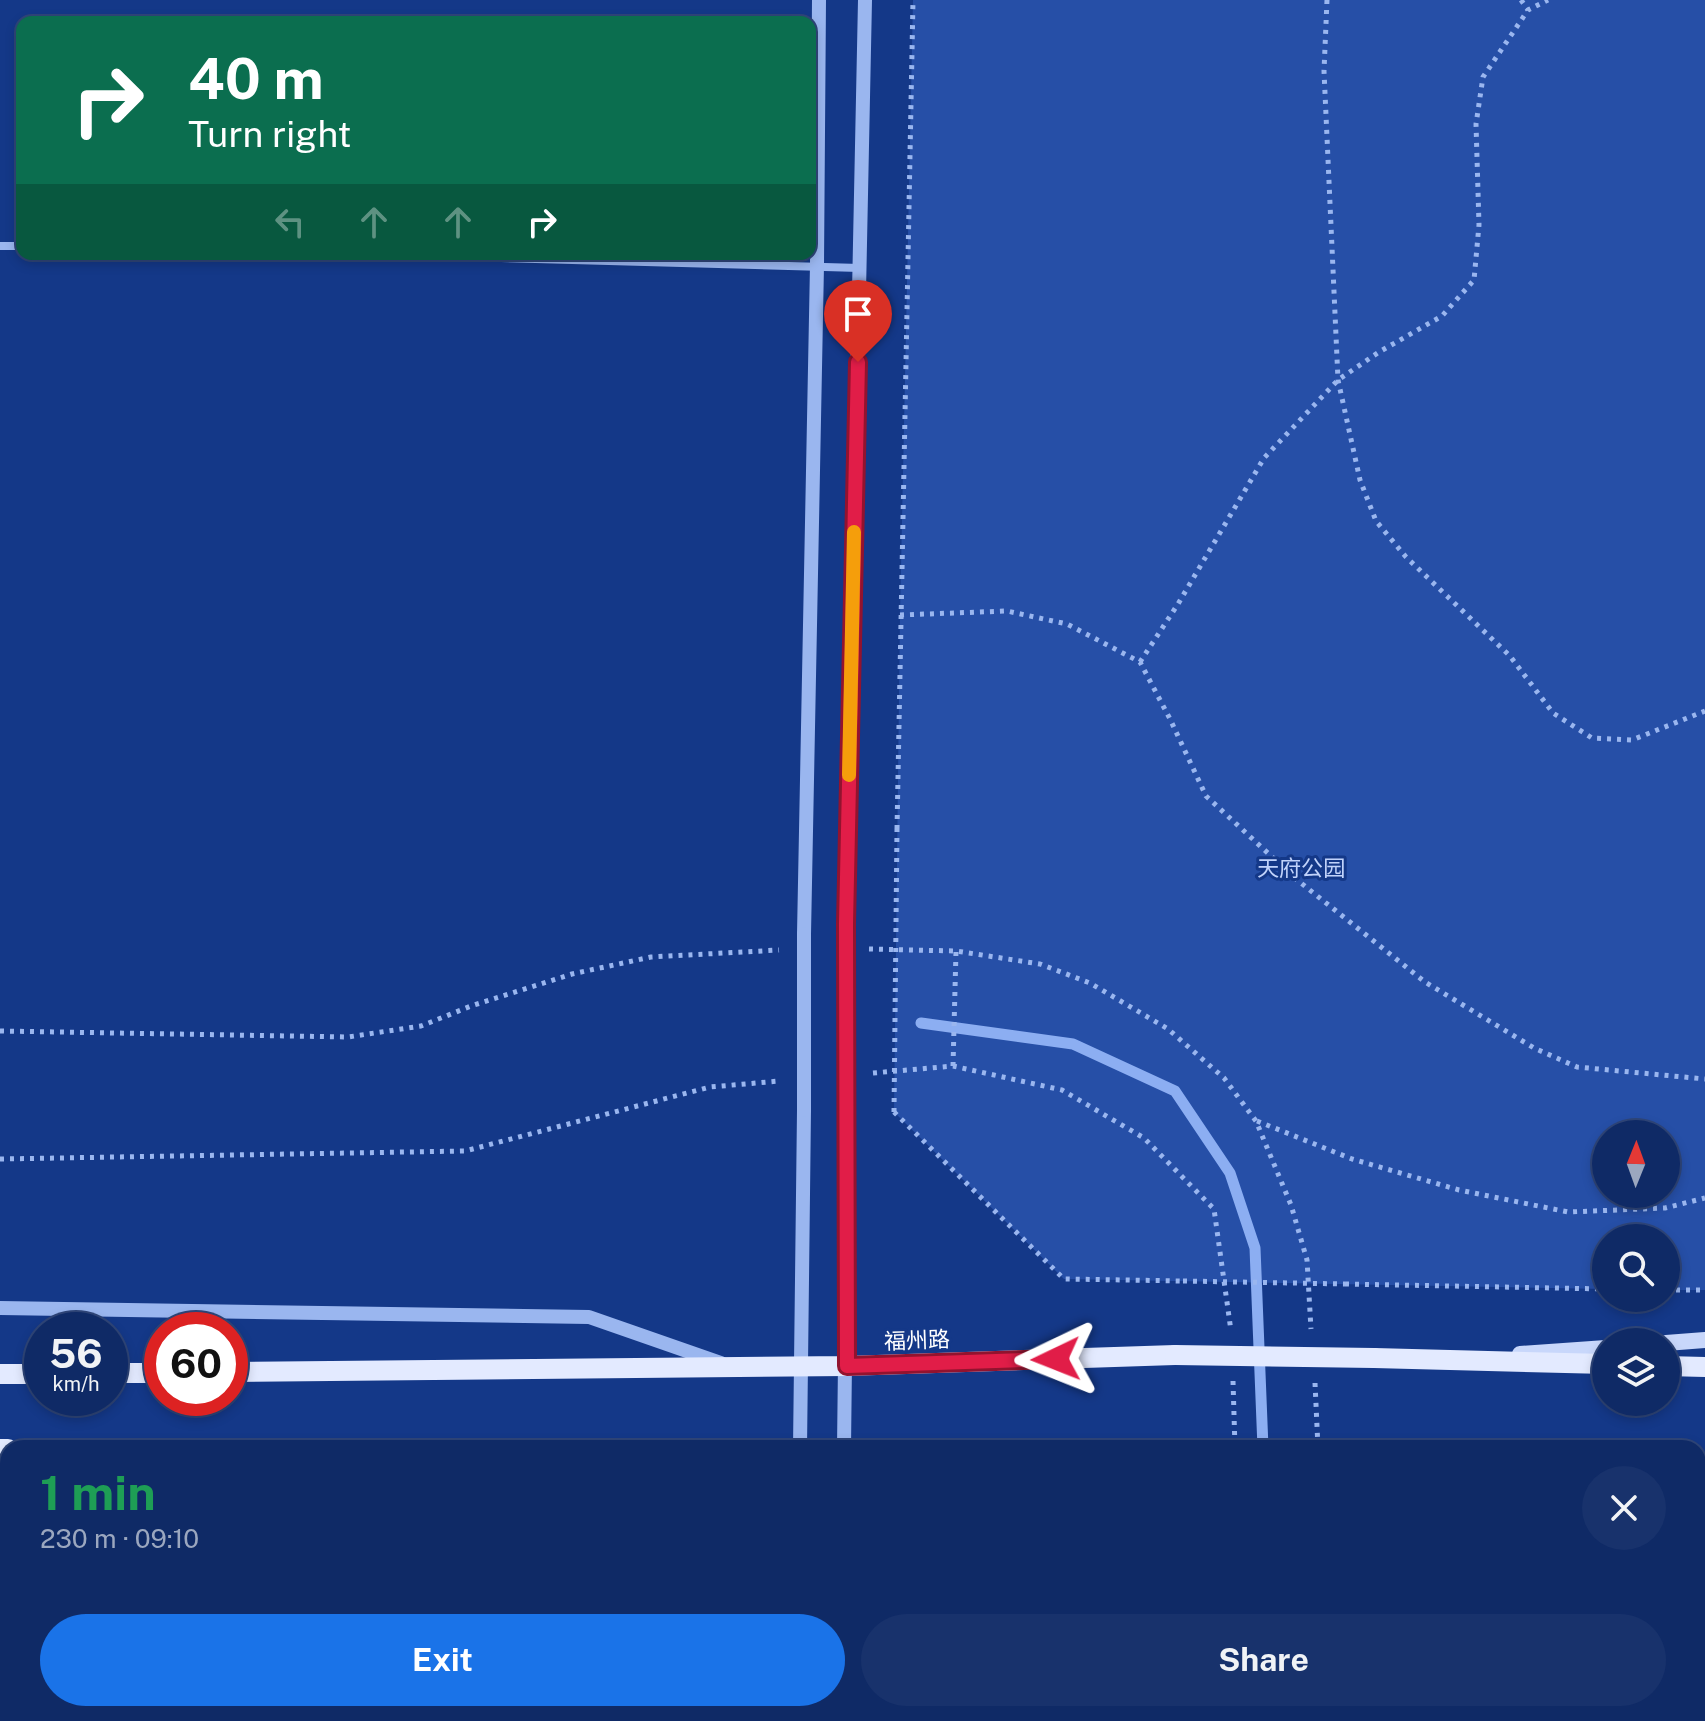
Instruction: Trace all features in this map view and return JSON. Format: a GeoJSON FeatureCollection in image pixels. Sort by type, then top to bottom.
{"type":"FeatureCollection","features":[{"type":"Feature","properties":{"kind":"main road"},"geometry":{"type":"LineString","coordinates":[[1680,1342],[1705,1340]]}},
{"type":"Feature","properties":{"kind":"main road"},"geometry":{"type":"LineString","coordinates":[[1453,1359],[1592,1349]]}},
{"type":"Feature","properties":{"kind":"main road","name":"福州路"},"geometry":{"type":"LineString","coordinates":[[248,1372],[847,1366],[1175,1355],[1592,1364]]}},
{"type":"Feature","properties":{"kind":"main road"},"geometry":{"type":"LineString","coordinates":[[1680,1366],[1705,1367]]}},
{"type":"Feature","properties":{"kind":"main road"},"geometry":{"type":"LineString","coordinates":[[0,1374],[24,1374]]}},
{"type":"Feature","properties":{"kind":"street"},"geometry":{"type":"LineString","coordinates":[[800,1440],[804,934],[819,0]]}},
{"type":"Feature","properties":{"kind":"street"},"geometry":{"type":"LineString","coordinates":[[844,1440],[848,1107],[846,924],[865,0]]}},
{"type":"Feature","properties":{"kind":"street"},"geometry":{"type":"LineString","coordinates":[[609,260],[860,268]]}},
{"type":"Feature","properties":{"kind":"street"},"geometry":{"type":"LineString","coordinates":[[0,1308],[589,1317],[733,1367]]}},
{"type":"Feature","properties":{"kind":"path"},"geometry":{"type":"LineString","coordinates":[[913,0],[900,615],[894,1112],[1064,1279],[1592,1289]]}},
{"type":"Feature","properties":{"kind":"path"},"geometry":{"type":"LineString","coordinates":[[1327,0],[1324,71],[1338,380],[1360,480],[1376,521],[1406,557],[1510,656],[1553,713],[1592,738],[1632,740],[1705,711]]}},
{"type":"Feature","properties":{"kind":"path"},"geometry":{"type":"LineString","coordinates":[[1521,0],[1528,10]]}},
{"type":"Feature","properties":{"kind":"path"},"geometry":{"type":"LineString","coordinates":[[1140,662],[1264,458],[1338,380],[1442,316],[1474,280],[1479,225],[1476,124],[1483,77],[1528,10],[1548,0]]}},
{"type":"Feature","properties":{"kind":"path"},"geometry":{"type":"LineString","coordinates":[[900,615],[1007,611],[1067,624],[1140,662],[1206,796],[1296,879],[1425,982],[1534,1048],[1577,1067],[1705,1079]]}},
{"type":"Feature","properties":{"kind":"path"},"geometry":{"type":"LineString","coordinates":[[860,949],[956,951],[1040,964],[1090,983],[1168,1029],[1224,1078],[1256,1121],[1291,1205],[1307,1260],[1312,1338]]}},
{"type":"Feature","properties":{"kind":"path"},"geometry":{"type":"LineString","coordinates":[[0,1031],[348,1037],[421,1026],[471,1006],[572,974],[651,957],[786,950]]}},
{"type":"Feature","properties":{"kind":"path"},"geometry":{"type":"LineString","coordinates":[[953,1066],[956,951]]}},
{"type":"Feature","properties":{"kind":"path"},"geometry":{"type":"LineString","coordinates":[[862,1074],[953,1066],[1062,1090],[1144,1138],[1214,1209],[1231,1314],[1232,1344]]}},
{"type":"Feature","properties":{"kind":"path"},"geometry":{"type":"LineString","coordinates":[[0,1159],[465,1151],[710,1087],[786,1080]]}},
{"type":"Feature","properties":{"kind":"path"},"geometry":{"type":"LineString","coordinates":[[1256,1121],[1352,1159],[1444,1186],[1568,1212],[1665,1208],[1705,1198]]}},
{"type":"Feature","properties":{"kind":"path"},"geometry":{"type":"LineString","coordinates":[[1680,1290],[1705,1290]]}},
{"type":"Feature","properties":{"kind":"path"},"geometry":{"type":"LineString","coordinates":[[1314,1370],[1318,1440]]}},
{"type":"Feature","properties":{"kind":"path"},"geometry":{"type":"LineString","coordinates":[[1233,1374],[1235,1440]]}},
{"type":"Feature","properties":{"kind":"green space","name":"天府公园"},"geometry":{"type":"Polygon","coordinates":[[[913,0],[1705,0],[1705,1290],[1680,1290],[1680,1224],[1592,1224],[1592,1289],[1064,1279],[894,1112],[900,615],[913,0]]]}},
{"type":"Feature","properties":{"kind":"waterway"},"geometry":{"type":"LineString","coordinates":[[921,1023],[1073,1044],[1175,1091],[1230,1173],[1255,1248],[1263,1440]]}},
{"type":"Feature","properties":{"kind":"slow traffic"},"geometry":{"type":"LineString","coordinates":[[849,775],[854,532]]}},
{"type":"Feature","properties":{"kind":"route"},"geometry":{"type":"LineString","coordinates":[[858,362],[846,924],[847,1366],[1056,1359]]}}]}
